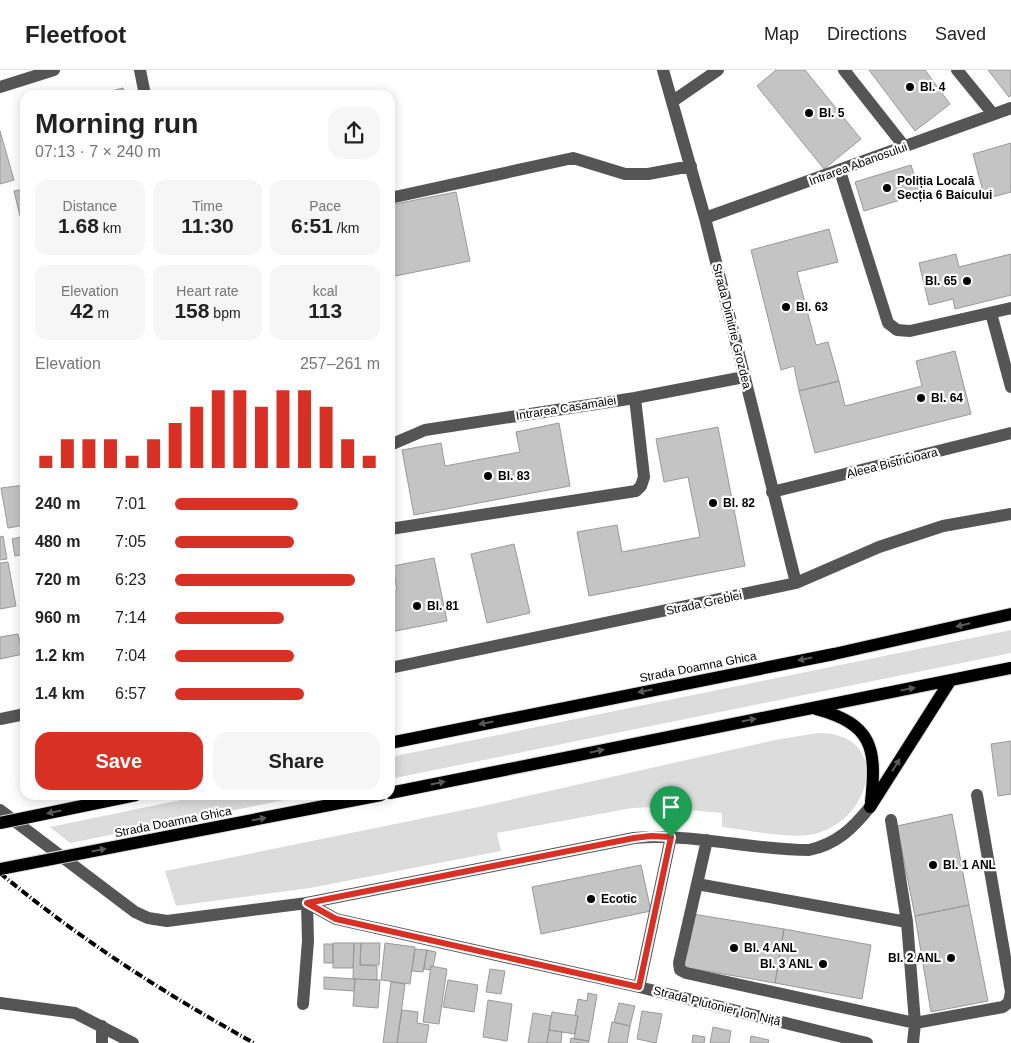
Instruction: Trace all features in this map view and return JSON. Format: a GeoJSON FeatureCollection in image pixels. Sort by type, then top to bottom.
{"type":"FeatureCollection","features":[{"type":"Feature","properties":{"kind":"main road","name":"Strada Doamna Ghica"},"geometry":{"type":"LineString","coordinates":[[395,742],[834,654],[1011,614]]}},
{"type":"Feature","properties":{"kind":"main road"},"geometry":{"type":"LineString","coordinates":[[395,792],[1011,668]]}},
{"type":"Feature","properties":{"kind":"main road"},"geometry":{"type":"LineString","coordinates":[[870,806],[950,681]]}},
{"type":"Feature","properties":{"kind":"main road"},"geometry":{"type":"LineString","coordinates":[[813,708],[845,718],[865,737],[871,749],[874,764],[870,806]]}},
{"type":"Feature","properties":{"kind":"main road"},"geometry":{"type":"LineString","coordinates":[[0,823],[112,800]]}},
{"type":"Feature","properties":{"kind":"main road","name":"Strada Doamna Ghica"},"geometry":{"type":"LineString","coordinates":[[0,869],[355,800]]}},
{"type":"Feature","properties":{"kind":"street"},"geometry":{"type":"LineString","coordinates":[[0,87],[54,70]]}},
{"type":"Feature","properties":{"kind":"street"},"geometry":{"type":"LineString","coordinates":[[140,70],[144,90]]}},
{"type":"Feature","properties":{"kind":"street","name":"Strada Dimitrie Grozdea"},"geometry":{"type":"LineString","coordinates":[[663,70],[692,166],[796,583]]}},
{"type":"Feature","properties":{"kind":"street"},"geometry":{"type":"LineString","coordinates":[[673,101],[718,70]]}},
{"type":"Feature","properties":{"kind":"street"},"geometry":{"type":"LineString","coordinates":[[844,70],[904,146]]}},
{"type":"Feature","properties":{"kind":"street"},"geometry":{"type":"LineString","coordinates":[[958,70],[993,114]]}},
{"type":"Feature","properties":{"kind":"street","name":"Intrarea Abanosului"},"geometry":{"type":"LineString","coordinates":[[705,218],[1011,108]]}},
{"type":"Feature","properties":{"kind":"street"},"geometry":{"type":"LineString","coordinates":[[395,197],[573,158],[625,174],[648,174],[692,166]]}},
{"type":"Feature","properties":{"kind":"street"},"geometry":{"type":"LineString","coordinates":[[840,171],[888,323],[897,330],[910,331],[1011,308]]}},
{"type":"Feature","properties":{"kind":"street"},"geometry":{"type":"LineString","coordinates":[[991,313],[1011,387]]}},
{"type":"Feature","properties":{"kind":"street","name":"Intrarea Casamalei"},"geometry":{"type":"LineString","coordinates":[[395,443],[425,430],[635,398],[744,377]]}},
{"type":"Feature","properties":{"kind":"street"},"geometry":{"type":"LineString","coordinates":[[395,528],[636,491],[641,486],[644,477],[635,398]]}},
{"type":"Feature","properties":{"kind":"street","name":"Aleea Bistricioara"},"geometry":{"type":"LineString","coordinates":[[772,492],[1011,433]]}},
{"type":"Feature","properties":{"kind":"street","name":"Strada Greblei"},"geometry":{"type":"LineString","coordinates":[[395,667],[796,583],[879,547],[943,526],[1011,514]]}},
{"type":"Feature","properties":{"kind":"street"},"geometry":{"type":"LineString","coordinates":[[0,719],[20,715]]}},
{"type":"Feature","properties":{"kind":"street"},"geometry":{"type":"LineString","coordinates":[[707,840],[679,963],[680,970],[686,973],[915,1023],[1003,1007],[1008,1002],[1011,992],[976,795]]}},
{"type":"Feature","properties":{"kind":"street"},"geometry":{"type":"LineString","coordinates":[[0,810],[135,912],[148,918],[167,921],[307,903],[634,838],[671,837],[809,850],[824,847],[840,838],[870,806]]}},
{"type":"Feature","properties":{"kind":"street"},"geometry":{"type":"LineString","coordinates":[[891,820],[907,922],[915,1023],[914,1043]]}},
{"type":"Feature","properties":{"kind":"street"},"geometry":{"type":"LineString","coordinates":[[639,987],[671,837]]}},
{"type":"Feature","properties":{"kind":"street"},"geometry":{"type":"LineString","coordinates":[[697,884],[907,922]]}},
{"type":"Feature","properties":{"kind":"street"},"geometry":{"type":"LineString","coordinates":[[304,1004],[308,941],[307,903]]}},
{"type":"Feature","properties":{"kind":"street","name":"Strada Plutonier Ion Niță"},"geometry":{"type":"LineString","coordinates":[[307,903],[336,919],[639,987],[867,1043]]}},
{"type":"Feature","properties":{"kind":"street"},"geometry":{"type":"LineString","coordinates":[[0,1004],[64,1010],[75,1013],[133,1043]]}},
{"type":"Feature","properties":{"kind":"street"},"geometry":{"type":"LineString","coordinates":[[102,1026],[102,1043]]}},
{"type":"Feature","properties":{"kind":"shaded area"},"geometry":{"type":"Polygon","coordinates":[[[1011,630],[1011,653],[395,778],[395,756],[1011,630]]]}},
{"type":"Feature","properties":{"kind":"shaded area"},"geometry":{"type":"Polygon","coordinates":[[[818,733],[842,737],[858,748],[866,763],[866,780],[860,798],[848,815],[831,828],[809,835],[778,835],[722,827],[722,813],[655,807],[632,808],[497,833],[501,851],[310,888],[176,906],[165,871],[483,806],[775,740],[818,733]]]}},
{"type":"Feature","properties":{"kind":"shaded area"},"geometry":{"type":"Polygon","coordinates":[[[181,800],[284,800],[70,843],[50,827],[181,800]]]}},
{"type":"Feature","properties":{"kind":"building","name":"Bl. 5"},"geometry":{"type":"Polygon","coordinates":[[[776,70],[805,70],[861,139],[824,169],[757,86],[776,70]]]}},
{"type":"Feature","properties":{"kind":"building","name":"Bl. 4"},"geometry":{"type":"Polygon","coordinates":[[[869,70],[925,70],[950,104],[915,131],[869,70]]]}},
{"type":"Feature","properties":{"kind":"building"},"geometry":{"type":"Polygon","coordinates":[[[988,70],[1011,70],[1011,95],[1009,97],[988,70]]]}},
{"type":"Feature","properties":{"kind":"building"},"geometry":{"type":"Polygon","coordinates":[[[0,131],[14,180],[0,184],[0,131]]]}},
{"type":"Feature","properties":{"kind":"building"},"geometry":{"type":"Polygon","coordinates":[[[1011,143],[1011,192],[985,199],[973,154],[1011,143]]]}},
{"type":"Feature","properties":{"kind":"building","name":"Poliția Locală Secția 6 Baicului"},"geometry":{"type":"Polygon","coordinates":[[[911,165],[920,194],[864,211],[855,182],[911,165]]]}},
{"type":"Feature","properties":{"kind":"building"},"geometry":{"type":"Polygon","coordinates":[[[20,190],[20,216],[14,191],[20,190]]]}},
{"type":"Feature","properties":{"kind":"building"},"geometry":{"type":"Polygon","coordinates":[[[456,192],[470,261],[395,276],[395,204],[456,192]]]}},
{"type":"Feature","properties":{"kind":"building","name":"Bl. 63"},"geometry":{"type":"Polygon","coordinates":[[[829,229],[838,262],[797,272],[816,345],[828,342],[839,381],[799,391],[794,366],[781,370],[751,250],[829,229]]]}},
{"type":"Feature","properties":{"kind":"building","name":"Bl. 65"},"geometry":{"type":"Polygon","coordinates":[[[956,254],[959,267],[1011,254],[1011,295],[955,309],[953,299],[929,305],[919,263],[956,254]]]}},
{"type":"Feature","properties":{"kind":"building","name":"Bl. 64"},"geometry":{"type":"Polygon","coordinates":[[[955,351],[971,414],[815,453],[799,391],[839,381],[845,406],[922,386],[916,361],[955,351]]]}},
{"type":"Feature","properties":{"kind":"building","name":"Bl. 83"},"geometry":{"type":"Polygon","coordinates":[[[559,423],[570,486],[414,515],[402,450],[441,443],[445,466],[520,452],[516,432],[559,423]]]}},
{"type":"Feature","properties":{"kind":"building","name":"Bl. 82"},"geometry":{"type":"Polygon","coordinates":[[[718,427],[745,566],[589,596],[577,532],[617,525],[622,552],[700,537],[688,477],[664,482],[656,439],[718,427]]]}},
{"type":"Feature","properties":{"kind":"building"},"geometry":{"type":"Polygon","coordinates":[[[20,486],[20,526],[8,528],[1,488],[20,486]]]}},
{"type":"Feature","properties":{"kind":"building"},"geometry":{"type":"Polygon","coordinates":[[[3,536],[7,559],[0,560],[0,537],[3,536]]]}},
{"type":"Feature","properties":{"kind":"building"},"geometry":{"type":"Polygon","coordinates":[[[20,537],[20,555],[15,556],[12,539],[20,537]]]}},
{"type":"Feature","properties":{"kind":"building"},"geometry":{"type":"Polygon","coordinates":[[[514,544],[530,613],[487,623],[471,554],[514,544]]]}},
{"type":"Feature","properties":{"kind":"building","name":"Bl. 81"},"geometry":{"type":"Polygon","coordinates":[[[434,558],[447,621],[395,631],[395,590],[397,590],[395,566],[434,558]]]}},
{"type":"Feature","properties":{"kind":"building"},"geometry":{"type":"Polygon","coordinates":[[[8,562],[16,606],[0,609],[0,563],[8,562]]]}},
{"type":"Feature","properties":{"kind":"building"},"geometry":{"type":"Polygon","coordinates":[[[18,634],[20,655],[0,659],[0,637],[18,634]]]}},
{"type":"Feature","properties":{"kind":"building"},"geometry":{"type":"Polygon","coordinates":[[[1011,741],[1011,794],[998,796],[991,744],[1011,741]]]}},
{"type":"Feature","properties":{"kind":"building","name":"Bl. 1 ANL"},"geometry":{"type":"Polygon","coordinates":[[[952,814],[969,905],[915,916],[897,826],[952,814]]]}},
{"type":"Feature","properties":{"kind":"building","name":"Ecotic"},"geometry":{"type":"Polygon","coordinates":[[[641,865],[651,911],[541,934],[532,887],[641,865]]]}},
{"type":"Feature","properties":{"kind":"building","name":"Bl. 2 ANL"},"geometry":{"type":"Polygon","coordinates":[[[969,905],[988,1001],[931,1012],[915,916],[969,905]]]}},
{"type":"Feature","properties":{"kind":"building","name":"Bl. 4 ANL"},"geometry":{"type":"Polygon","coordinates":[[[693,914],[784,929],[775,983],[683,967],[693,914]]]}},
{"type":"Feature","properties":{"kind":"building","name":"Bl. 3 ANL"},"geometry":{"type":"Polygon","coordinates":[[[784,929],[871,945],[862,999],[775,983],[784,929]]]}},
{"type":"Feature","properties":{"kind":"building"},"geometry":{"type":"Polygon","coordinates":[[[333,943],[354,943],[353,968],[333,968],[333,943]]]}},
{"type":"Feature","properties":{"kind":"building"},"geometry":{"type":"Polygon","coordinates":[[[354,943],[361,943],[360,965],[377,966],[377,980],[353,979],[354,943]]]}},
{"type":"Feature","properties":{"kind":"building"},"geometry":{"type":"Polygon","coordinates":[[[361,943],[380,943],[379,965],[360,965],[361,943]]]}},
{"type":"Feature","properties":{"kind":"building"},"geometry":{"type":"Polygon","coordinates":[[[385,943],[415,947],[410,984],[381,980],[385,943]]]}},
{"type":"Feature","properties":{"kind":"building"},"geometry":{"type":"Polygon","coordinates":[[[324,944],[333,944],[333,963],[324,963],[324,944]]]}},
{"type":"Feature","properties":{"kind":"building"},"geometry":{"type":"Polygon","coordinates":[[[415,949],[427,950],[423,972],[412,971],[415,949]]]}},
{"type":"Feature","properties":{"kind":"building"},"geometry":{"type":"Polygon","coordinates":[[[427,950],[436,952],[433,967],[431,966],[430,970],[424,969],[427,950]]]}},
{"type":"Feature","properties":{"kind":"building"},"geometry":{"type":"Polygon","coordinates":[[[431,966],[447,969],[439,1024],[423,1022],[431,966]]]}},
{"type":"Feature","properties":{"kind":"building"},"geometry":{"type":"Polygon","coordinates":[[[490,969],[505,971],[501,994],[486,992],[490,969]]]}},
{"type":"Feature","properties":{"kind":"building"},"geometry":{"type":"Polygon","coordinates":[[[324,977],[355,979],[354,991],[324,989],[324,977]]]}},
{"type":"Feature","properties":{"kind":"building"},"geometry":{"type":"Polygon","coordinates":[[[355,979],[380,980],[378,1008],[353,1006],[355,979]]]}},
{"type":"Feature","properties":{"kind":"building"},"geometry":{"type":"Polygon","coordinates":[[[448,980],[478,985],[474,1012],[443,1007],[448,980]]]}},
{"type":"Feature","properties":{"kind":"building"},"geometry":{"type":"Polygon","coordinates":[[[391,982],[405,984],[397,1043],[383,1043],[391,982]]]}},
{"type":"Feature","properties":{"kind":"building"},"geometry":{"type":"Polygon","coordinates":[[[588,993],[597,995],[589,1041],[574,1039],[578,1016],[575,1015],[578,999],[587,1001],[588,993]]]}},
{"type":"Feature","properties":{"kind":"building"},"geometry":{"type":"Polygon","coordinates":[[[488,1000],[512,1004],[507,1041],[483,1037],[488,1000]]]}},
{"type":"Feature","properties":{"kind":"building"},"geometry":{"type":"Polygon","coordinates":[[[619,1003],[635,1006],[630,1026],[614,1022],[619,1003]]]}},
{"type":"Feature","properties":{"kind":"building"},"geometry":{"type":"Polygon","coordinates":[[[402,1010],[418,1012],[417,1023],[429,1025],[426,1043],[397,1043],[402,1010]]]}},
{"type":"Feature","properties":{"kind":"building"},"geometry":{"type":"Polygon","coordinates":[[[642,1011],[662,1014],[656,1043],[637,1039],[642,1011]]]}},
{"type":"Feature","properties":{"kind":"building"},"geometry":{"type":"Polygon","coordinates":[[[552,1012],[578,1016],[575,1034],[549,1030],[552,1012]]]}},
{"type":"Feature","properties":{"kind":"building"},"geometry":{"type":"Polygon","coordinates":[[[533,1013],[551,1016],[547,1043],[528,1043],[533,1013]]]}},
{"type":"Feature","properties":{"kind":"building"},"geometry":{"type":"Polygon","coordinates":[[[612,1022],[630,1026],[627,1043],[608,1043],[612,1022]]]}},
{"type":"Feature","properties":{"kind":"building"},"geometry":{"type":"Polygon","coordinates":[[[713,1027],[731,1031],[729,1043],[710,1043],[713,1027]]]}},
{"type":"Feature","properties":{"kind":"building"},"geometry":{"type":"Polygon","coordinates":[[[549,1030],[562,1032],[561,1043],[547,1043],[549,1030]]]}},
{"type":"Feature","properties":{"kind":"building"},"geometry":{"type":"Polygon","coordinates":[[[693,1035],[705,1037],[704,1043],[692,1043],[693,1035]]]}},
{"type":"Feature","properties":{"kind":"building"},"geometry":{"type":"Polygon","coordinates":[[[751,1036],[769,1040],[768,1043],[750,1043],[751,1036]]]}},
{"type":"Feature","properties":{"kind":"building"},"geometry":{"type":"Polygon","coordinates":[[[571,1038],[589,1041],[588,1043],[570,1043],[571,1038]]]}},
{"type":"Feature","properties":{"kind":"railway"},"geometry":{"type":"LineString","coordinates":[[0,873],[60,920],[123,964],[188,1005],[254,1043]]}},
{"type":"Feature","properties":{"kind":"place","name":"Bl. 4"},"geometry":{"type":"Point","coordinates":[910,87]}},
{"type":"Feature","properties":{"kind":"place","name":"Bl. 5"},"geometry":{"type":"Point","coordinates":[809,113]}},
{"type":"Feature","properties":{"kind":"place","name":"Poliția Locală Secția 6 Baicului"},"geometry":{"type":"Point","coordinates":[887,188]}},
{"type":"Feature","properties":{"kind":"place","name":"Bl. 65"},"geometry":{"type":"Point","coordinates":[967,281]}},
{"type":"Feature","properties":{"kind":"place","name":"Bl. 63"},"geometry":{"type":"Point","coordinates":[786,307]}},
{"type":"Feature","properties":{"kind":"place","name":"Bl. 64"},"geometry":{"type":"Point","coordinates":[921,398]}},
{"type":"Feature","properties":{"kind":"place","name":"Bl. 83"},"geometry":{"type":"Point","coordinates":[488,476]}},
{"type":"Feature","properties":{"kind":"place","name":"Bl. 82"},"geometry":{"type":"Point","coordinates":[713,503]}},
{"type":"Feature","properties":{"kind":"place","name":"Bl. 81"},"geometry":{"type":"Point","coordinates":[417,606]}},
{"type":"Feature","properties":{"kind":"place","name":"Bl. 1 ANL"},"geometry":{"type":"Point","coordinates":[933,865]}},
{"type":"Feature","properties":{"kind":"place","name":"Ecotic"},"geometry":{"type":"Point","coordinates":[591,899]}},
{"type":"Feature","properties":{"kind":"place","name":"Bl. 4 ANL"},"geometry":{"type":"Point","coordinates":[734,948]}},
{"type":"Feature","properties":{"kind":"place","name":"Bl. 2 ANL"},"geometry":{"type":"Point","coordinates":[951,958]}},
{"type":"Feature","properties":{"kind":"place","name":"Bl. 3 ANL"},"geometry":{"type":"Point","coordinates":[823,964]}},
{"type":"Feature","properties":{"kind":"route"},"geometry":{"type":"LineString","coordinates":[[651,836],[671,837],[639,987],[336,919],[307,903],[634,838],[651,836]]}}]}
